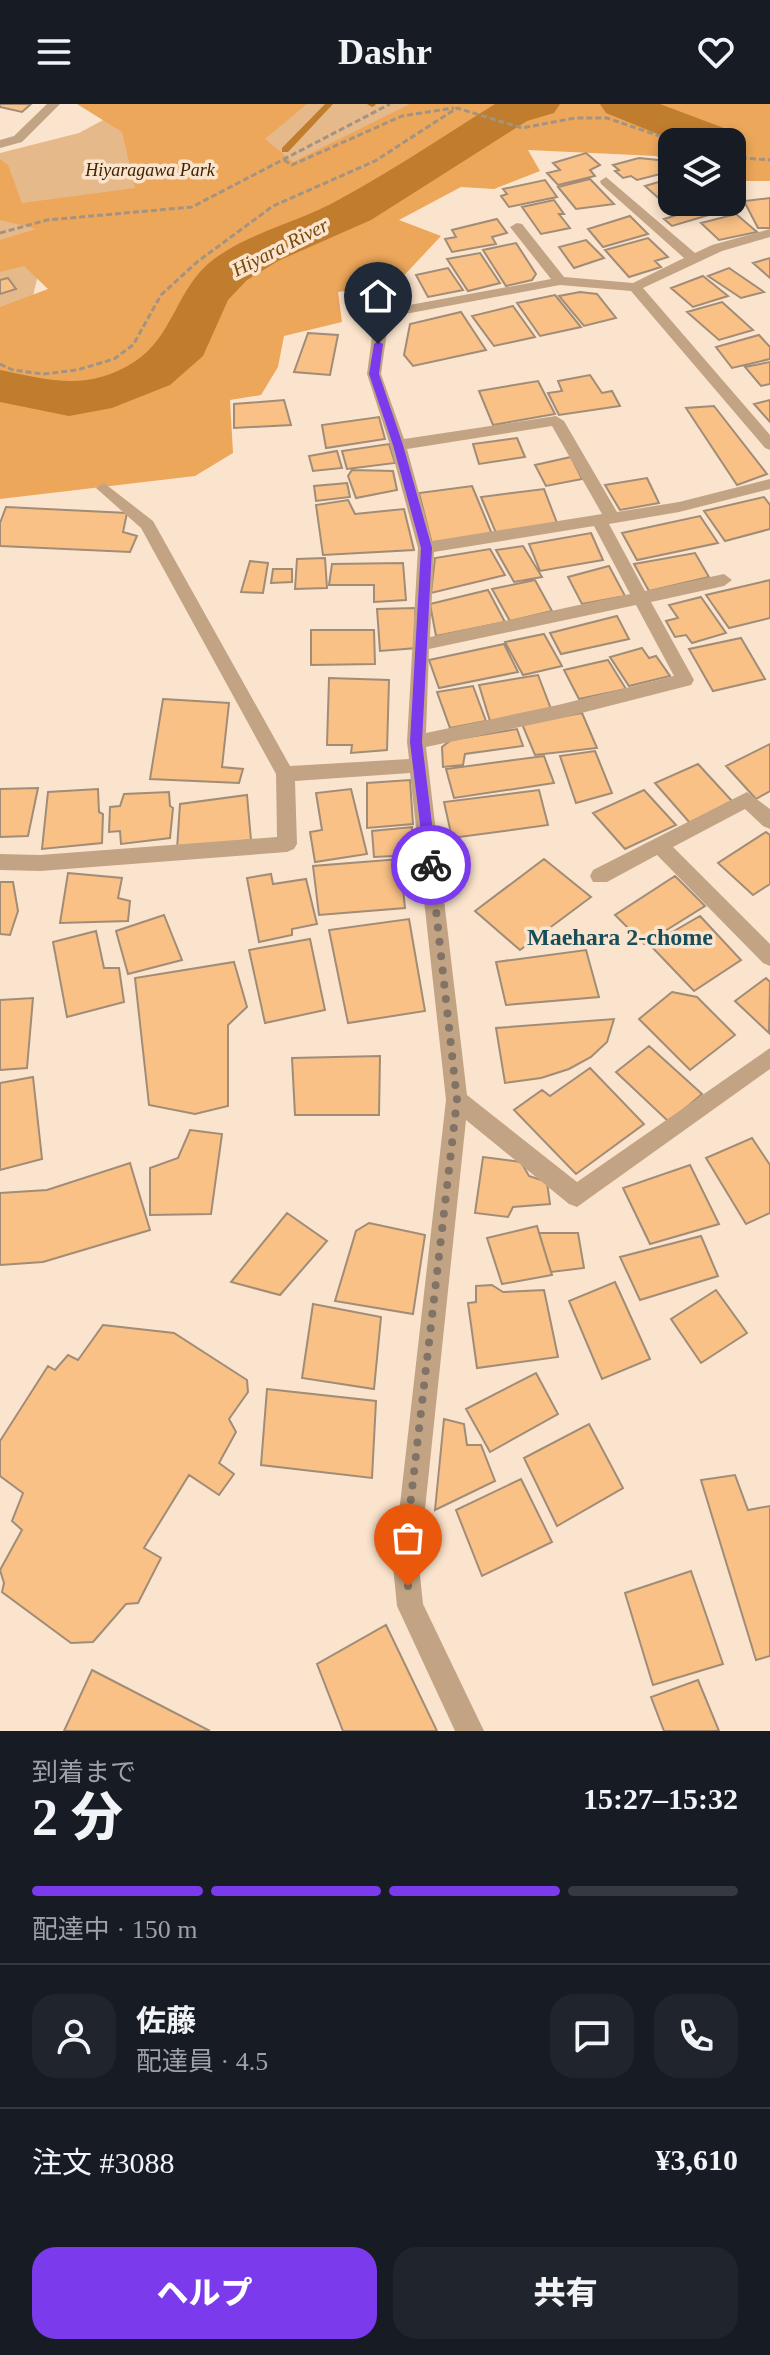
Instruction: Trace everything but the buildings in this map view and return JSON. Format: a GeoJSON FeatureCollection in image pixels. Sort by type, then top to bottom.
{"type":"FeatureCollection","features":[{"type":"Feature","properties":{"kind":"street"},"geometry":{"type":"LineString","coordinates":[[0,144],[18,139],[54,104]]}},
{"type":"Feature","properties":{"kind":"street"},"geometry":{"type":"LineString","coordinates":[[606,181],[693,259]]}},
{"type":"Feature","properties":{"kind":"street"},"geometry":{"type":"LineString","coordinates":[[517,227],[560,281]]}},
{"type":"Feature","properties":{"kind":"street"},"geometry":{"type":"LineString","coordinates":[[470,1731],[410,1606],[406,1566],[457,1100],[418,753],[426,548],[398,445],[374,374],[382,314],[560,281],[635,287],[717,248],[770,233]]}},
{"type":"Feature","properties":{"kind":"street"},"geometry":{"type":"LineString","coordinates":[[635,287],[770,445]]}},
{"type":"Feature","properties":{"kind":"street"},"geometry":{"type":"LineString","coordinates":[[285,774],[418,753],[558,712],[685,680],[640,600],[607,520],[556,421],[398,445]]}},
{"type":"Feature","properties":{"kind":"street"},"geometry":{"type":"LineString","coordinates":[[426,548],[679,507],[770,484]]}},
{"type":"Feature","properties":{"kind":"street"},"geometry":{"type":"LineString","coordinates":[[0,862],[40,863],[287,844],[285,774],[147,525],[104,488]]}},
{"type":"Feature","properties":{"kind":"street"},"geometry":{"type":"LineString","coordinates":[[421,645],[724,580]]}},
{"type":"Feature","properties":{"kind":"street"},"geometry":{"type":"LineString","coordinates":[[600,876],[747,799],[770,821]]}},
{"type":"Feature","properties":{"kind":"street"},"geometry":{"type":"LineString","coordinates":[[659,845],[770,957]]}},
{"type":"Feature","properties":{"kind":"street"},"geometry":{"type":"LineString","coordinates":[[457,1100],[577,1196],[770,1057]]}},
{"type":"Feature","properties":{"kind":"path"},"geometry":{"type":"LineString","coordinates":[[0,233],[63,217],[162,214],[192,207],[390,104]]}},
{"type":"Feature","properties":{"kind":"path"},"geometry":{"type":"LineString","coordinates":[[283,160],[292,165],[402,116],[457,108],[471,109],[521,128],[581,117],[603,117],[658,134]]}},
{"type":"Feature","properties":{"kind":"path"},"geometry":{"type":"LineString","coordinates":[[0,364],[13,370],[43,374],[77,370],[114,359],[133,345],[161,295],[197,262],[273,206],[375,161],[457,108]]}},
{"type":"Feature","properties":{"kind":"path"},"geometry":{"type":"LineString","coordinates":[[746,158],[770,160]]}},
{"type":"Feature","properties":{"kind":"green space"},"geometry":{"type":"Polygon","coordinates":[[[77,104],[307,104],[265,139],[293,162],[410,104],[770,104],[770,181],[746,181],[746,128],[658,128],[658,157],[528,150],[540,171],[494,189],[461,187],[399,220],[441,236],[397,283],[338,292],[342,322],[284,336],[278,367],[261,395],[230,400],[233,453],[195,476],[0,499],[0,307],[48,289],[24,266],[0,272],[0,240],[36,229],[0,220],[0,159],[8,165],[22,203],[135,188],[122,132],[77,104]]]}},
{"type":"Feature","properties":{"kind":"green space","name":"Hiyaragawa Park"},"geometry":{"type":"Polygon","coordinates":[[[133,104],[440,104],[41,262],[30,309],[0,335],[0,153],[79,133],[133,104]]]}},
{"type":"Feature","properties":{"kind":"waterway"},"geometry":{"type":"LineString","coordinates":[[285,150],[329,104]]}},
{"type":"Feature","properties":{"kind":"waterway","name":"Hiyara River"},"geometry":{"type":"LineString","coordinates":[[0,386],[69,400],[94,397],[152,374],[185,345],[206,295],[230,270],[261,251],[355,210],[512,112],[539,104]]}},
{"type":"Feature","properties":{"kind":"waterway","name":"Hiyara River"},"geometry":{"type":"LineString","coordinates":[[621,104],[682,128]]}},
{"type":"Feature","properties":{"kind":"way so far"},"geometry":{"type":"LineString","coordinates":[[408,1586],[407,1533],[457,1100],[431,865]]}},
{"type":"Feature","properties":{"kind":"district","name":"Maehara 2-chome"},"geometry":{"type":"Point","coordinates":[620,937]}},
{"type":"Feature","properties":{"kind":"route"},"geometry":{"type":"LineString","coordinates":[[378,344],[374,374],[398,445],[426,548],[416,742],[431,865]]}}]}
